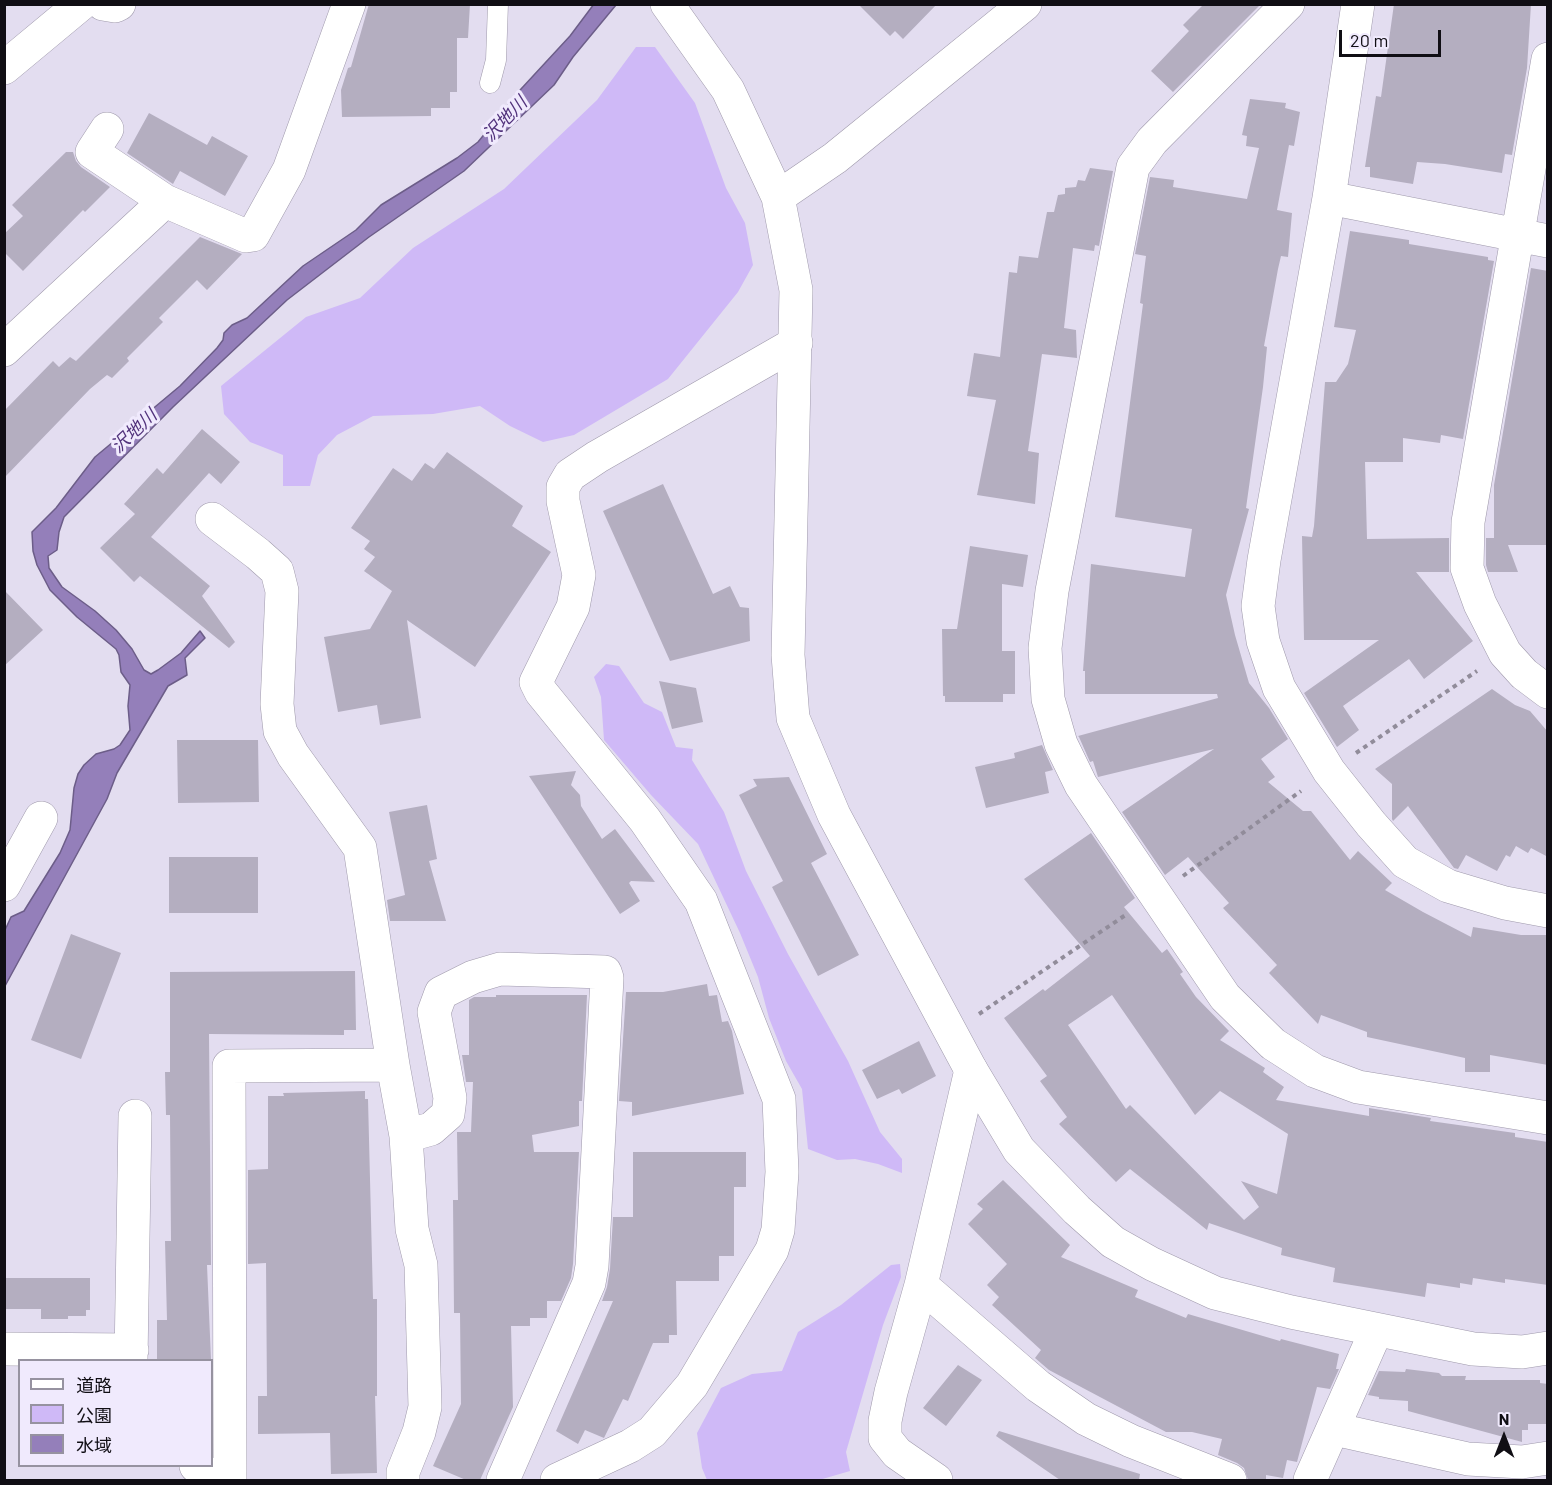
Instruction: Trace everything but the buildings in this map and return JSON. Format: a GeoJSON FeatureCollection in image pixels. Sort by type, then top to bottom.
{"type":"FeatureCollection","features":[{"type":"Feature","properties":{"kind":"street"},"geometry":{"type":"LineString","coordinates":[[4,68],[81,4]]}},
{"type":"Feature","properties":{"kind":"street"},"geometry":{"type":"LineString","coordinates":[[103,4],[115,6],[119,4]]}},
{"type":"Feature","properties":{"kind":"street"},"geometry":{"type":"LineString","coordinates":[[107,129],[92,152],[165,201],[246,236],[253,235],[289,170],[349,4]]}},
{"type":"Feature","properties":{"kind":"street"},"geometry":{"type":"LineString","coordinates":[[667,4],[728,90],[778,197],[796,290],[788,655],[793,718],[834,815],[971,1070],[1019,1150],[1077,1210],[1113,1242],[1152,1264],[1215,1293],[1376,1331],[1473,1349],[1522,1352],[1548,1348]]}},
{"type":"Feature","properties":{"kind":"street"},"geometry":{"type":"LineString","coordinates":[[778,197],[836,158],[1025,4]]}},
{"type":"Feature","properties":{"kind":"street"},"geometry":{"type":"LineString","coordinates":[[1288,4],[1152,141],[1133,167],[1052,591],[1045,648],[1048,699],[1061,744],[1081,785],[1225,997],[1273,1044],[1315,1071],[1358,1087],[1548,1118]]}},
{"type":"Feature","properties":{"kind":"street"},"geometry":{"type":"LineString","coordinates":[[1358,4],[1329,198],[1264,560],[1258,606],[1263,641],[1279,688],[1329,771],[1405,862],[1448,886],[1505,903],[1548,910]]}},
{"type":"Feature","properties":{"kind":"street"},"geometry":{"type":"LineString","coordinates":[[1548,59],[1532,239],[1468,522],[1467,568],[1480,604],[1505,653],[1524,674],[1548,692]]}},
{"type":"Feature","properties":{"kind":"street"},"geometry":{"type":"LineString","coordinates":[[1329,198],[1532,239]]}},
{"type":"Feature","properties":{"kind":"street"},"geometry":{"type":"LineString","coordinates":[[4,350],[165,201]]}},
{"type":"Feature","properties":{"kind":"street"},"geometry":{"type":"LineString","coordinates":[[557,1480],[630,1446],[652,1432],[692,1385],[772,1250],[778,1230],[782,1172],[779,1099],[701,902],[645,820],[541,692],[536,682],[573,607],[579,576],[562,501],[563,487],[570,475],[597,457],[796,343]]}},
{"type":"Feature","properties":{"kind":"street"},"geometry":{"type":"LineString","coordinates":[[212,519],[277,571],[282,591],[277,704],[280,731],[293,755],[360,848],[406,1136],[412,1228],[420,1265],[425,1407],[419,1432],[403,1472],[403,1480]]}},
{"type":"Feature","properties":{"kind":"street"},"geometry":{"type":"LineString","coordinates":[[4,885],[41,818]]}},
{"type":"Feature","properties":{"kind":"street"},"geometry":{"type":"LineString","coordinates":[[406,1136],[431,1129],[447,1114],[450,1098],[435,1012],[441,993],[473,977],[500,969],[605,972],[607,978],[592,1266],[589,1283],[502,1480]]}},
{"type":"Feature","properties":{"kind":"street"},"geometry":{"type":"LineString","coordinates":[[230,1480],[229,1066],[393,1065]]}},
{"type":"Feature","properties":{"kind":"street"},"geometry":{"type":"LineString","coordinates":[[936,1480],[897,1453],[885,1438],[885,1421],[921,1285],[971,1070]]}},
{"type":"Feature","properties":{"kind":"street"},"geometry":{"type":"LineString","coordinates":[[4,1349],[132,1355],[135,1116]]}},
{"type":"Feature","properties":{"kind":"street"},"geometry":{"type":"LineString","coordinates":[[921,1285],[1038,1386],[1086,1419],[1131,1441],[1230,1480]]}},
{"type":"Feature","properties":{"kind":"street"},"geometry":{"type":"LineString","coordinates":[[1310,1480],[1376,1331]]}},
{"type":"Feature","properties":{"kind":"street"},"geometry":{"type":"LineString","coordinates":[[1334,1429],[1468,1459],[1522,1462],[1548,1458]]}},
{"type":"Feature","properties":{"kind":"street"},"geometry":{"type":"LineString","coordinates":[[197,1467],[216,1480]]}},
{"type":"Feature","properties":{"kind":"lane"},"geometry":{"type":"LineString","coordinates":[[490,83],[496,60],[498,4]]}},
{"type":"Feature","properties":{"kind":"path"},"geometry":{"type":"LineString","coordinates":[[951,1033],[1155,896],[1329,771],[1505,653]]}},
{"type":"Feature","properties":{"kind":"green space"},"geometry":{"type":"Polygon","coordinates":[[[636,47],[655,47],[695,103],[726,188],[745,223],[753,265],[738,292],[668,379],[574,435],[543,442],[510,426],[480,406],[433,414],[373,416],[337,435],[318,455],[310,486],[283,486],[283,455],[250,442],[224,414],[221,386],[306,317],[360,298],[413,248],[504,189],[597,100],[636,47]]]}},
{"type":"Feature","properties":{"kind":"green space"},"geometry":{"type":"Polygon","coordinates":[[[606,664],[619,666],[644,703],[662,712],[676,747],[693,749],[692,760],[724,812],[746,871],[788,954],[848,1061],[880,1132],[902,1159],[902,1173],[855,1159],[837,1160],[808,1149],[802,1089],[786,1061],[769,1018],[758,977],[740,933],[698,844],[651,795],[604,740],[601,697],[594,677],[606,664]]]}},
{"type":"Feature","properties":{"kind":"green space"},"geometry":{"type":"Polygon","coordinates":[[[900,1264],[901,1277],[883,1325],[846,1452],[850,1471],[819,1480],[707,1480],[702,1468],[697,1433],[721,1388],[752,1374],[782,1371],[798,1332],[841,1305],[891,1265],[900,1264]]]}},
{"type":"Feature","properties":{"kind":"water","name":"沢地川"},"geometry":{"type":"Polygon","coordinates":[[[594,4],[616,5],[573,57],[554,85],[464,171],[369,237],[287,300],[173,407],[64,517],[57,550],[48,556],[49,568],[62,587],[116,630],[132,649],[144,670],[151,674],[158,670],[181,653],[200,631],[205,638],[185,658],[187,675],[168,686],[117,773],[107,799],[5,986],[5,930],[11,917],[24,911],[60,853],[70,830],[74,788],[78,774],[96,754],[120,745],[130,730],[128,706],[130,685],[121,672],[119,655],[116,649],[77,617],[50,590],[37,565],[33,551],[32,532],[56,508],[95,457],[180,386],[217,348],[223,340],[224,333],[232,325],[247,318],[303,266],[356,230],[381,205],[457,158],[478,142],[521,89],[570,36],[594,4]]]}}]}
